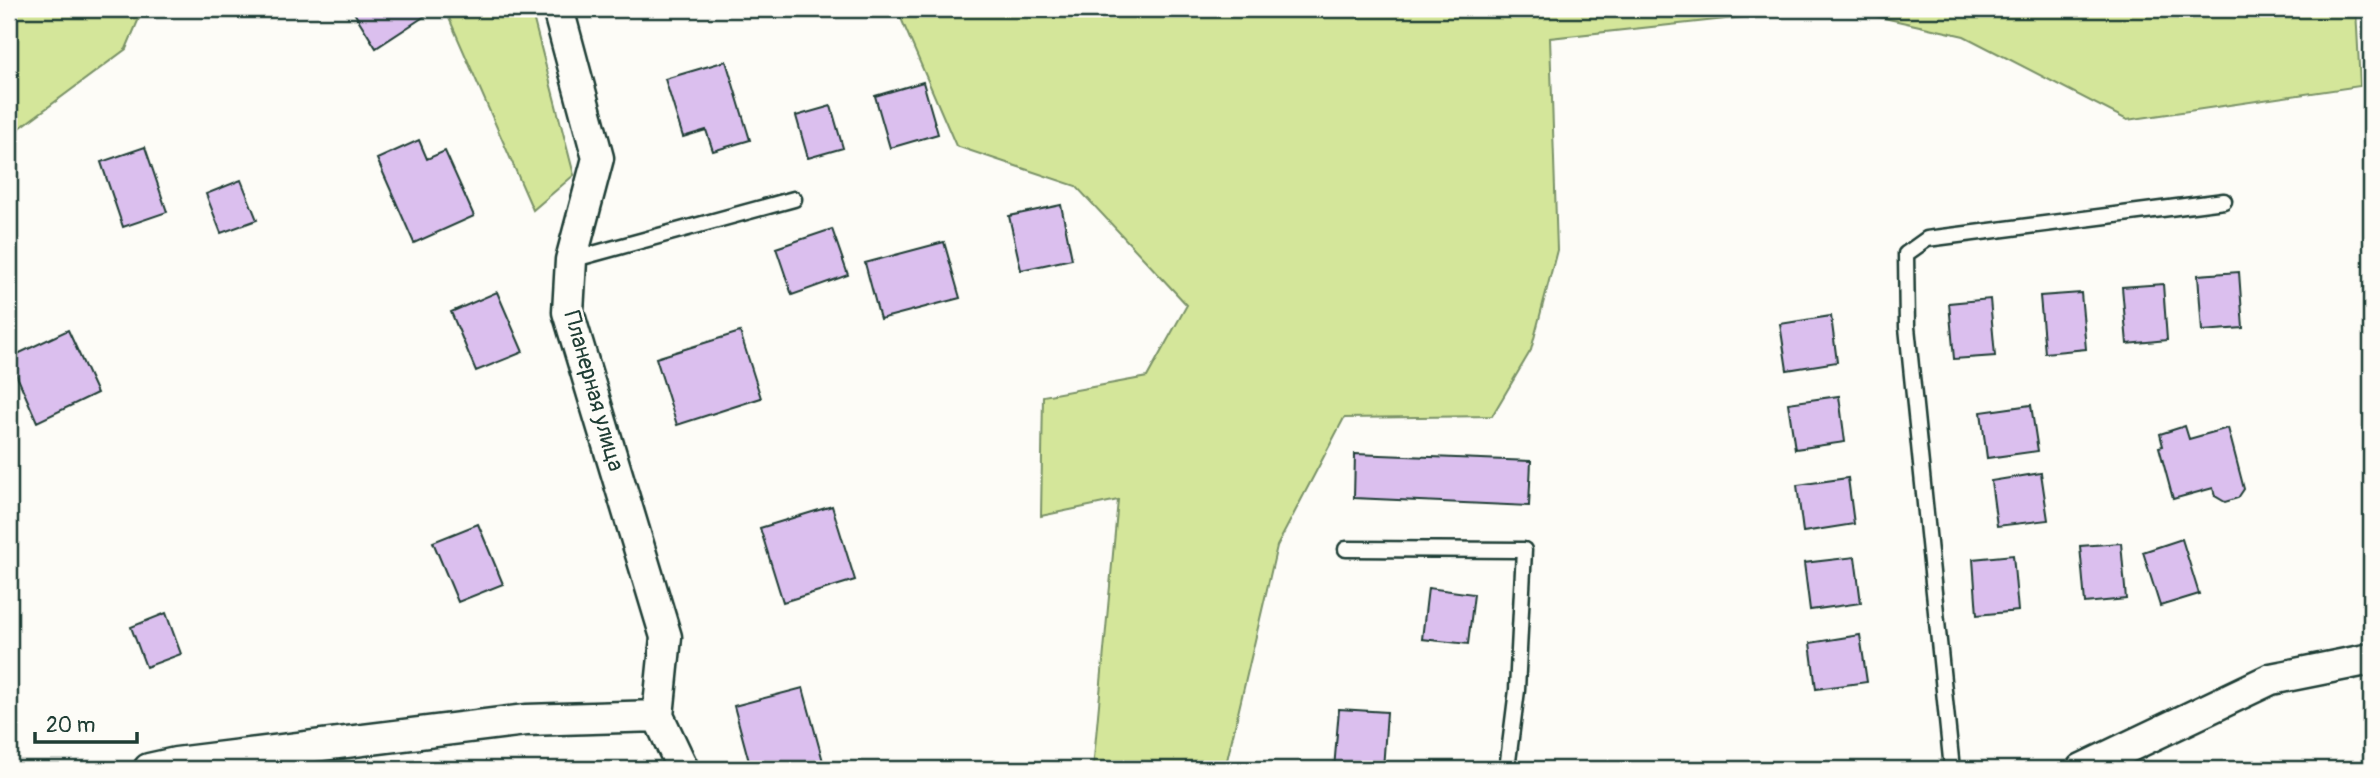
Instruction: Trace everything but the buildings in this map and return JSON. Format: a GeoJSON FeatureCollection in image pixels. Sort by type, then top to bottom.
{"type":"FeatureCollection","features":[{"type":"Feature","properties":{"kind":"street","name":"Планерная улица"},"geometry":{"type":"LineString","coordinates":[[558,9],[598,158],[571,260],[568,313],[666,637],[658,716]]}},
{"type":"Feature","properties":{"kind":"street"},"geometry":{"type":"LineString","coordinates":[[2082,769],[2271,679],[2371,659]]}},
{"type":"Feature","properties":{"kind":"street"},"geometry":{"type":"LineString","coordinates":[[149,769],[176,763],[526,720],[658,716],[683,769]]}},
{"type":"Feature","properties":{"kind":"lane"},"geometry":{"type":"LineString","coordinates":[[571,260],[794,199]]}},
{"type":"Feature","properties":{"kind":"lane"},"geometry":{"type":"LineString","coordinates":[[1952,769],[1907,327],[1906,254],[1927,240],[2224,201]]}},
{"type":"Feature","properties":{"kind":"lane"},"geometry":{"type":"LineString","coordinates":[[1346,549],[1524,550],[1517,690],[1507,769]]}},
{"type":"Feature","properties":{"kind":"green space"},"geometry":{"type":"Polygon","coordinates":[[[9,9],[143,9],[126,49],[9,136],[9,9]]]}},
{"type":"Feature","properties":{"kind":"green space"},"geometry":{"type":"Polygon","coordinates":[[[445,9],[531,9],[574,175],[533,210],[445,9]]]}},
{"type":"Feature","properties":{"kind":"green space"},"geometry":{"type":"Polygon","coordinates":[[[897,9],[1818,9],[1550,38],[1557,250],[1531,350],[1492,416],[1344,418],[1277,546],[1225,769],[1093,769],[1118,500],[1041,516],[1043,396],[1147,377],[1187,305],[1076,186],[956,146],[897,9]]]}},
{"type":"Feature","properties":{"kind":"green space"},"geometry":{"type":"Polygon","coordinates":[[[1844,9],[2356,9],[2360,86],[2127,120],[1964,36],[1844,9]]]}}]}
